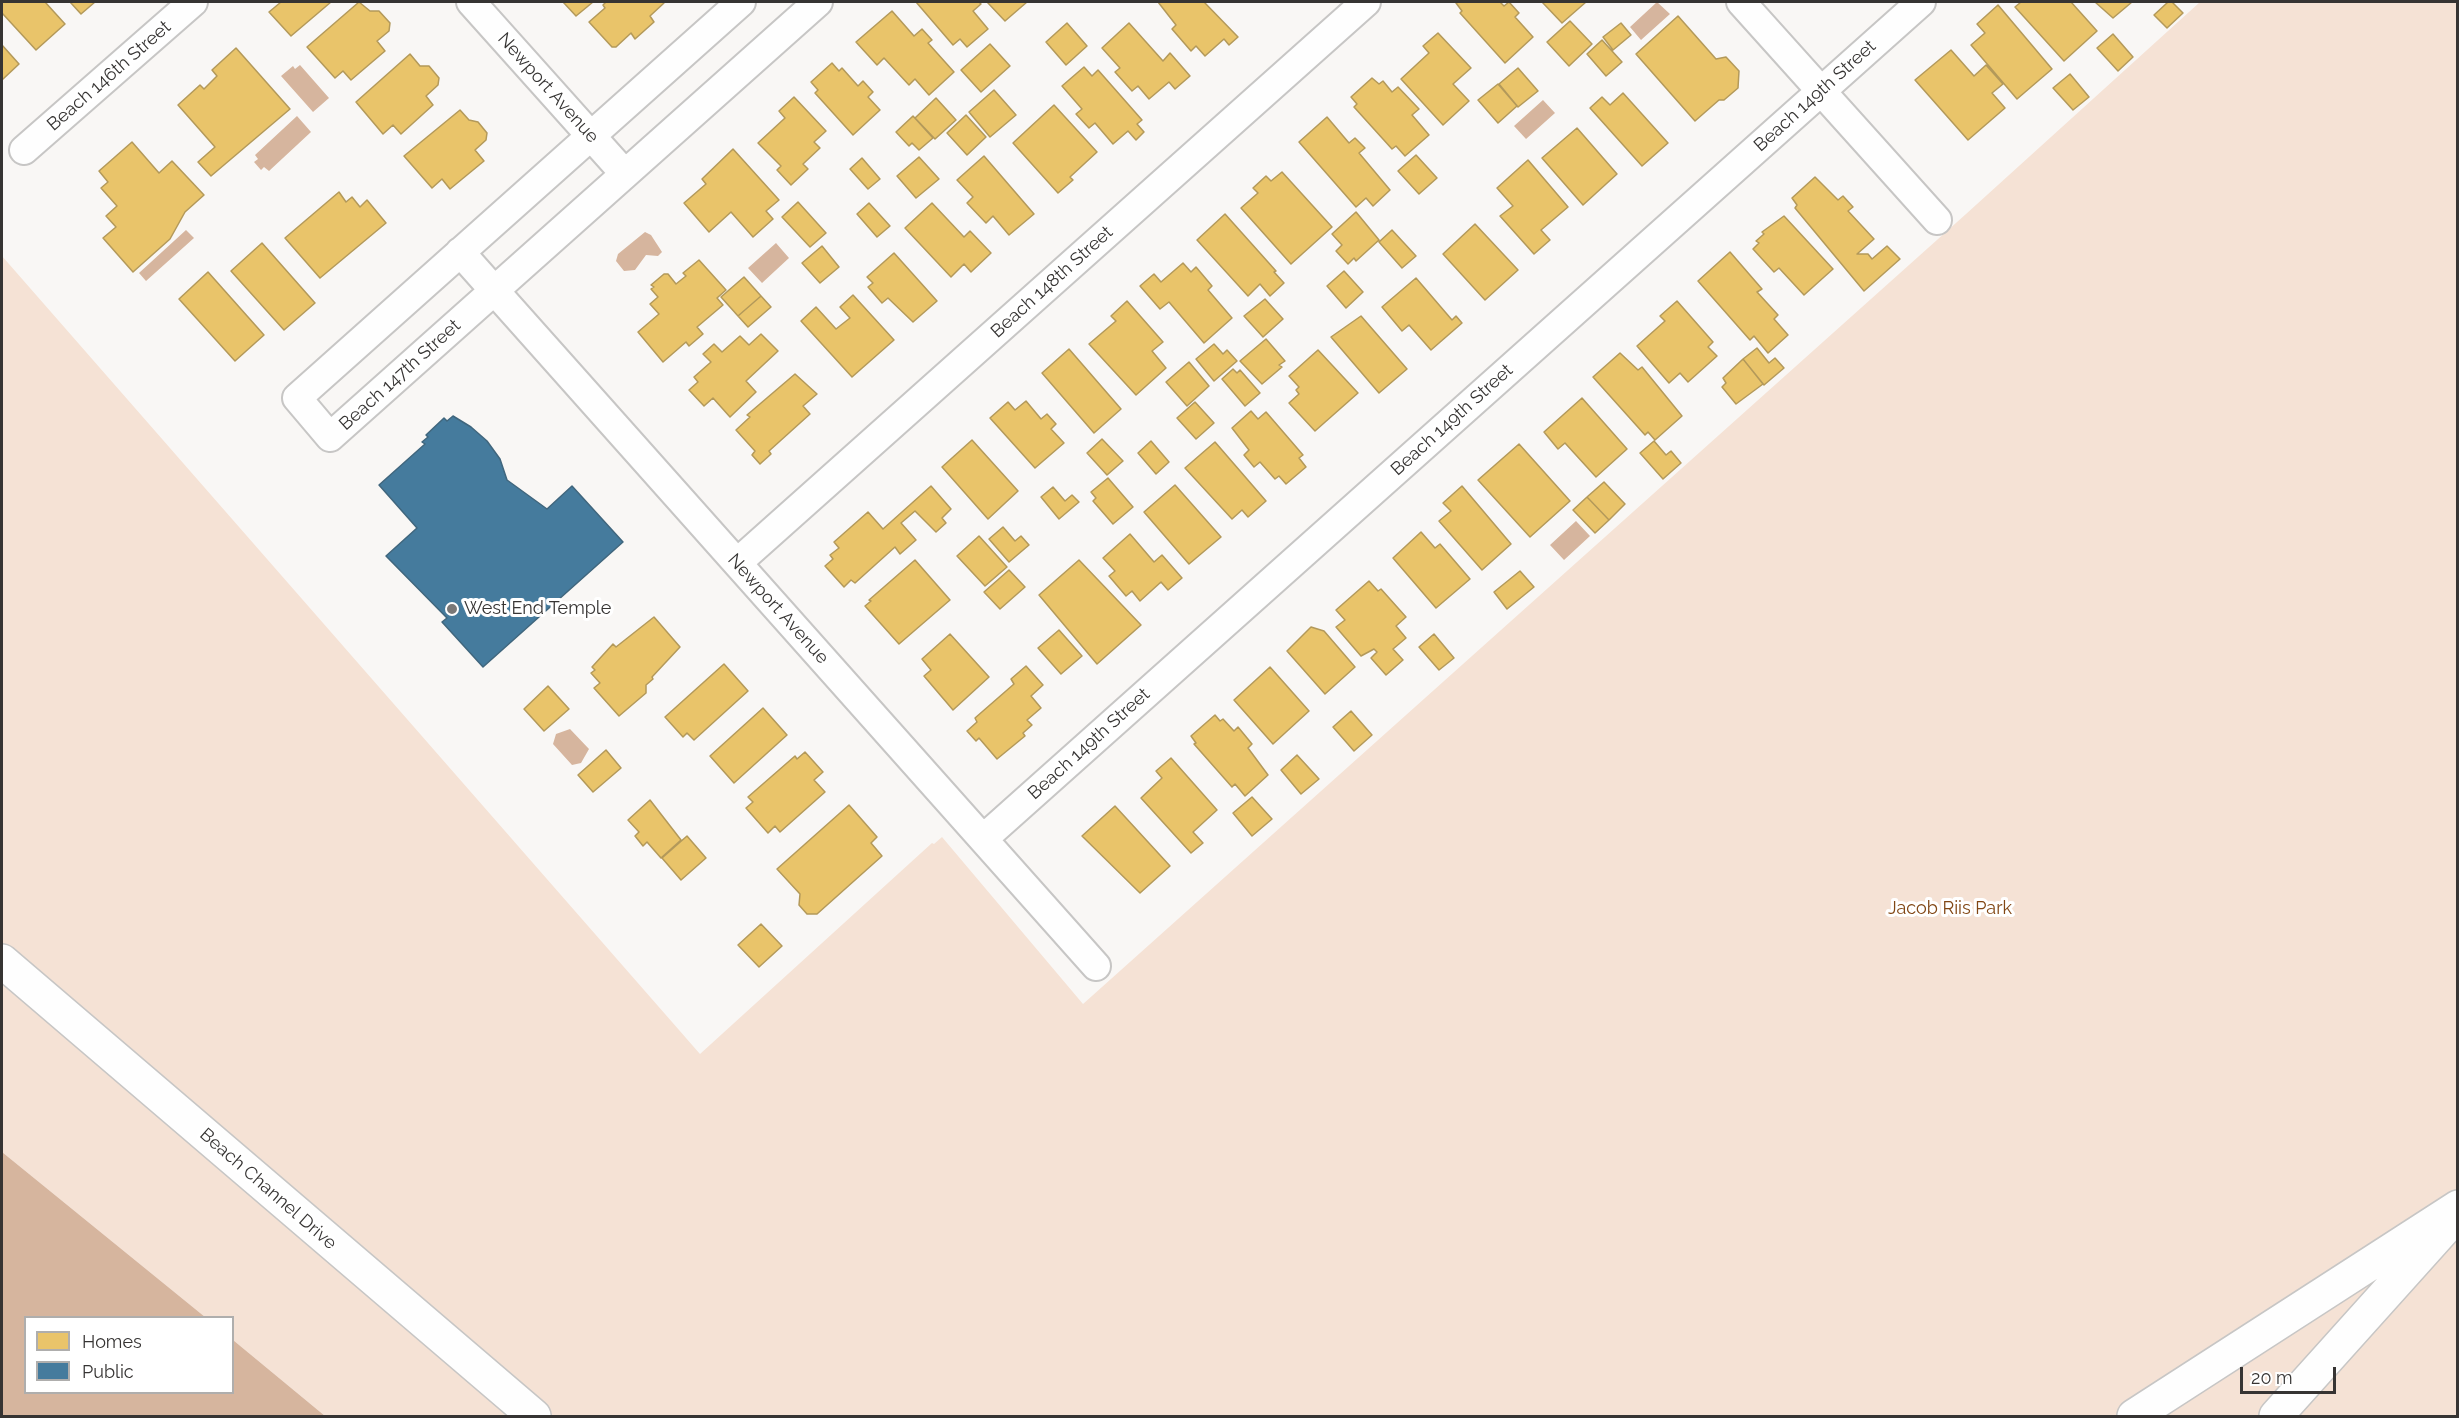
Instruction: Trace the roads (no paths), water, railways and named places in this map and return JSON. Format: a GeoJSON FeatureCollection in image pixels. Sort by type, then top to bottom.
{"type":"FeatureCollection","features":[{"type":"Feature","properties":{"kind":"main road","name":"Beach Channel Drive"},"geometry":{"type":"LineString","coordinates":[[2,961],[534,1416]]}},
{"type":"Feature","properties":{"kind":"main road"},"geometry":{"type":"LineString","coordinates":[[2134,1416],[2457,1207]]}},
{"type":"Feature","properties":{"kind":"main road"},"geometry":{"type":"LineString","coordinates":[[2276,1416],[2457,1214]]}},
{"type":"Feature","properties":{"kind":"street","name":"Beach 146th Street"},"geometry":{"type":"LineString","coordinates":[[24,150],[193,2]]}},
{"type":"Feature","properties":{"kind":"street","name":"Newport Avenue"},"geometry":{"type":"LineString","coordinates":[[471,2],[625,174]]}},
{"type":"Feature","properties":{"kind":"street","name":"Beach 147th Street"},"geometry":{"type":"LineString","coordinates":[[741,2],[297,398],[330,437],[818,2]]}},
{"type":"Feature","properties":{"kind":"street","name":"Beach 148th Street"},"geometry":{"type":"LineString","coordinates":[[737,563],[1366,2]]}},
{"type":"Feature","properties":{"kind":"street"},"geometry":{"type":"LineString","coordinates":[[1741,2],[1936,220]]}},
{"type":"Feature","properties":{"kind":"street","name":"Beach 149th Street"},"geometry":{"type":"LineString","coordinates":[[983,838],[1921,2]]}},
{"type":"Feature","properties":{"kind":"street","name":"Newport Avenue"},"geometry":{"type":"LineString","coordinates":[[460,252],[1096,966]]}},
{"type":"Feature","properties":{"kind":"place","name":"West End Temple"},"geometry":{"type":"Point","coordinates":[452,609]}},
{"type":"Feature","properties":{"kind":"park label","name":"Jacob Riis Park"},"geometry":{"type":"Point","coordinates":[1950,909]}}]}
